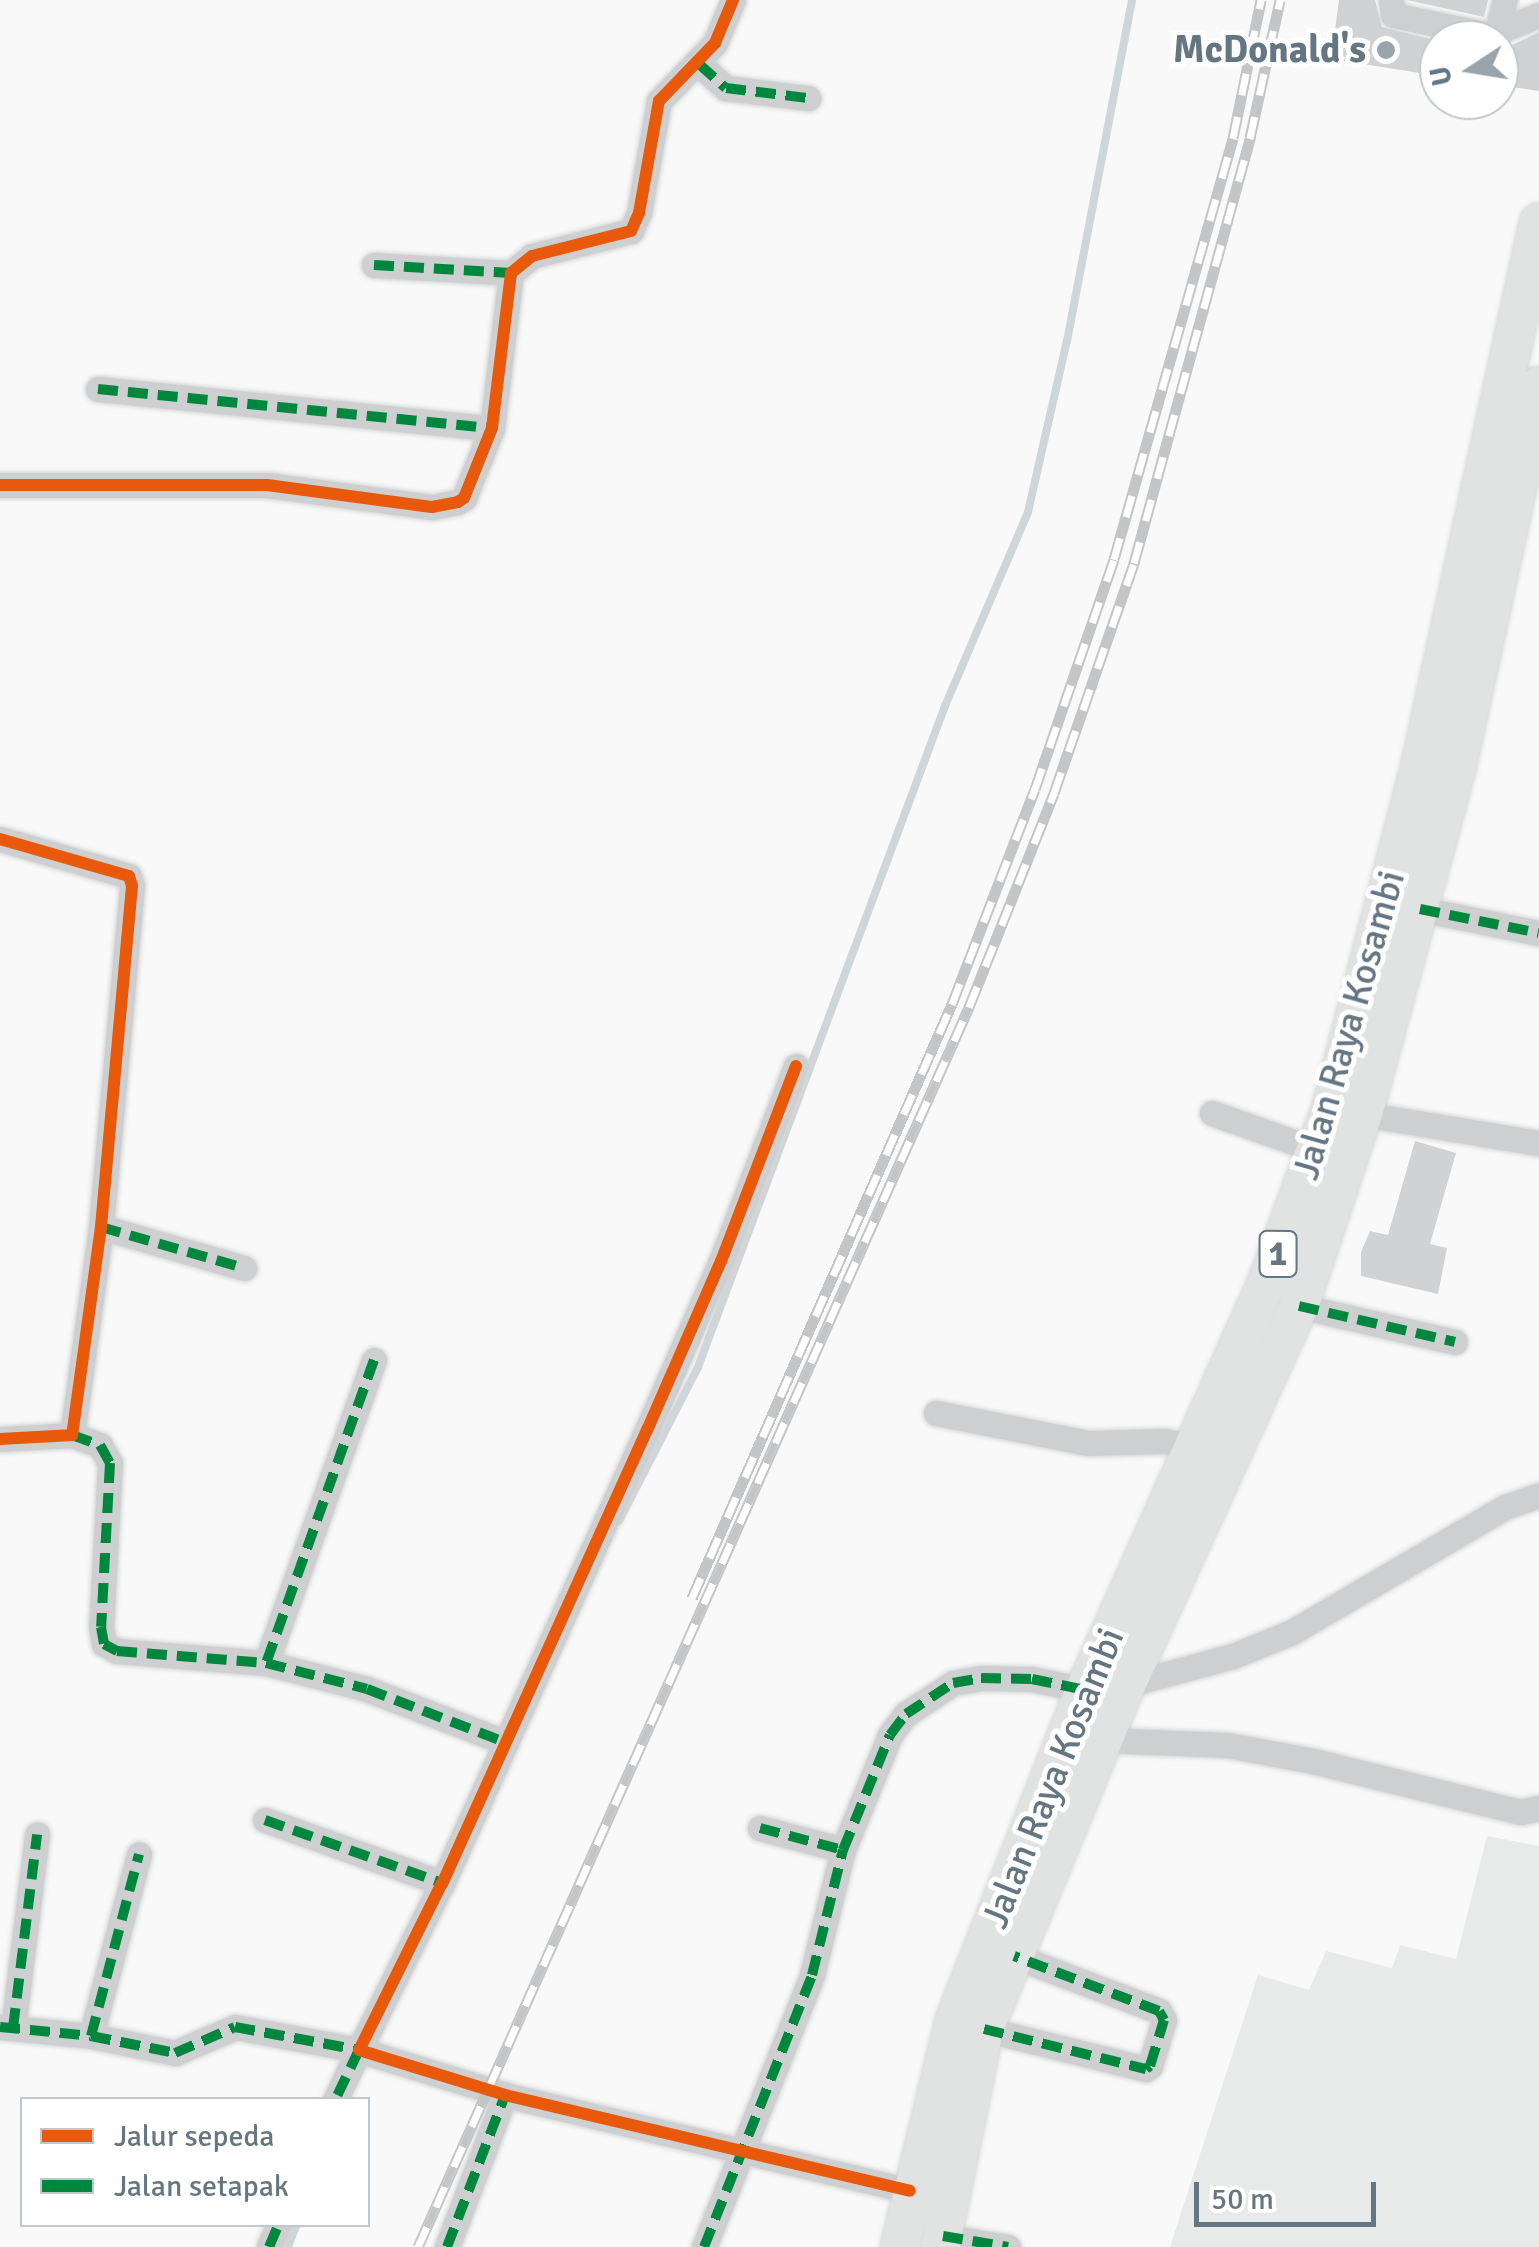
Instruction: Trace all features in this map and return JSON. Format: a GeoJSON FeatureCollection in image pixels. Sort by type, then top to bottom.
{"type":"FeatureCollection","features":[{"type":"Feature","properties":{"kind":"highway","name":"Jalan Raya Kosambi"},"geometry":{"type":"LineString","coordinates":[[900,2247],[910,2191],[955,2020],[1085,1690],[1198,1447],[1267,1283],[1316,1150],[1369,978],[1422,764],[1539,223]]}},
{"type":"Feature","properties":{"kind":"highway","name":"Jalan Raya Kosambi"},"geometry":{"type":"LineString","coordinates":[[941,2241],[984,2029],[1126,1685],[1299,1306],[1363,1114],[1525,514],[1539,386]]}},
{"type":"Feature","properties":{"kind":"street"},"geometry":{"type":"LineString","coordinates":[[374,265],[511,273],[532,256],[631,231],[639,214],[660,101],[715,43],[734,0]]}},
{"type":"Feature","properties":{"kind":"street"},"geometry":{"type":"LineString","coordinates":[[1391,0],[1393,16],[1419,21]]}},
{"type":"Feature","properties":{"kind":"street"},"geometry":{"type":"LineString","coordinates":[[698,64],[726,88],[808,98]]}},
{"type":"Feature","properties":{"kind":"street"},"geometry":{"type":"LineString","coordinates":[[0,484],[267,485],[442,506],[464,498],[492,428],[511,273]]}},
{"type":"Feature","properties":{"kind":"street"},"geometry":{"type":"LineString","coordinates":[[98,389],[492,428]]}},
{"type":"Feature","properties":{"kind":"street"},"geometry":{"type":"LineString","coordinates":[[0,839],[128,876],[132,881],[102,1227],[72,1435]]}},
{"type":"Feature","properties":{"kind":"street"},"geometry":{"type":"LineString","coordinates":[[1420,909],[1539,933]]}},
{"type":"Feature","properties":{"kind":"street"},"geometry":{"type":"LineString","coordinates":[[337,2097],[365,2052],[714,1278],[796,1066]]}},
{"type":"Feature","properties":{"kind":"street"},"geometry":{"type":"LineString","coordinates":[[1212,1112],[1316,1150]]}},
{"type":"Feature","properties":{"kind":"street"},"geometry":{"type":"LineString","coordinates":[[1363,1114],[1539,1143]]}},
{"type":"Feature","properties":{"kind":"street"},"geometry":{"type":"LineString","coordinates":[[102,1227],[244,1268]]}},
{"type":"Feature","properties":{"kind":"street"},"geometry":{"type":"LineString","coordinates":[[1299,1306],[1456,1342]]}},
{"type":"Feature","properties":{"kind":"street"},"geometry":{"type":"LineString","coordinates":[[266,1663],[374,1360]]}},
{"type":"Feature","properties":{"kind":"street"},"geometry":{"type":"LineString","coordinates":[[936,1414],[1088,1443],[1164,1441],[1198,1447]]}},
{"type":"Feature","properties":{"kind":"street"},"geometry":{"type":"LineString","coordinates":[[0,1439],[72,1435],[100,1445],[110,1463],[101,1627],[104,1644],[117,1651],[266,1663],[367,1689],[504,1742]]}},
{"type":"Feature","properties":{"kind":"street"},"geometry":{"type":"LineString","coordinates":[[1126,1685],[1196,1668],[1292,1632],[1506,1507],[1539,1495]]}},
{"type":"Feature","properties":{"kind":"street"},"geometry":{"type":"LineString","coordinates":[[704,2247],[812,1975],[843,1850],[890,1735],[906,1714],[954,1683],[981,1678],[1032,1679],[1085,1690]]}},
{"type":"Feature","properties":{"kind":"street"},"geometry":{"type":"LineString","coordinates":[[1104,1740],[1226,1745],[1312,1760],[1521,1812],[1539,1808]]}},
{"type":"Feature","properties":{"kind":"street"},"geometry":{"type":"LineString","coordinates":[[265,1820],[442,1883]]}},
{"type":"Feature","properties":{"kind":"street"},"geometry":{"type":"LineString","coordinates":[[760,1828],[843,1850]]}},
{"type":"Feature","properties":{"kind":"street"},"geometry":{"type":"LineString","coordinates":[[37,1834],[6,2028],[91,2036],[175,2053],[235,2027],[365,2052],[505,2095],[910,2191]]}},
{"type":"Feature","properties":{"kind":"street"},"geometry":{"type":"LineString","coordinates":[[91,2036],[139,1854]]}},
{"type":"Feature","properties":{"kind":"street"},"geometry":{"type":"LineString","coordinates":[[984,2029],[1146,2069],[1150,2066],[1164,2020],[1160,2011],[1014,1956]]}},
{"type":"Feature","properties":{"kind":"street"},"geometry":{"type":"LineString","coordinates":[[447,2247],[505,2095]]}},
{"type":"Feature","properties":{"kind":"street"},"geometry":{"type":"LineString","coordinates":[[941,2241],[1008,2247]]}},
{"type":"Feature","properties":{"kind":"shaded area"},"geometry":{"type":"Polygon","coordinates":[[[1487,1836],[1539,1846],[1539,2247],[1170,2247],[1258,1975],[1309,1990],[1326,1951],[1392,1968],[1400,1945],[1456,1959],[1487,1836]]]}},
{"type":"Feature","properties":{"kind":"building"},"geometry":{"type":"Polygon","coordinates":[[[1339,0],[1375,0],[1382,27],[1419,36],[1419,73],[1331,59],[1339,0]]]}},
{"type":"Feature","properties":{"kind":"building"},"geometry":{"type":"Polygon","coordinates":[[[1407,0],[1488,0],[1484,17],[1407,0]]]}},
{"type":"Feature","properties":{"kind":"building"},"geometry":{"type":"Polygon","coordinates":[[[1539,32],[1539,91],[1519,88],[1519,42],[1539,32]]]}},
{"type":"Feature","properties":{"kind":"building"},"geometry":{"type":"Polygon","coordinates":[[[1415,1141],[1456,1153],[1430,1244],[1447,1248],[1438,1294],[1361,1276],[1361,1252],[1370,1231],[1388,1235],[1415,1141]]]}},
{"type":"Feature","properties":{"kind":"waterway"},"geometry":{"type":"LineString","coordinates":[[619,1521],[698,1367],[945,706],[1028,512],[1067,341],[1132,0]]}},
{"type":"Feature","properties":{"kind":"waterway"},"geometry":{"type":"LineString","coordinates":[[288,2247],[296,2227]]}},
{"type":"Feature","properties":{"kind":"railway"},"geometry":{"type":"LineString","coordinates":[[692,1598],[952,1004],[1035,789],[1114,559],[1233,138],[1261,0]]}},
{"type":"Feature","properties":{"kind":"railway"},"geometry":{"type":"LineString","coordinates":[[418,2247],[969,1007],[1054,793],[1134,563],[1250,138],[1280,0]]}},
{"type":"Feature","properties":{"kind":"marked path"},"geometry":{"type":"LineString","coordinates":[[699,64],[726,88],[808,98]]}},
{"type":"Feature","properties":{"kind":"marked path"},"geometry":{"type":"LineString","coordinates":[[374,265],[511,273]]}},
{"type":"Feature","properties":{"kind":"marked path"},"geometry":{"type":"LineString","coordinates":[[98,389],[492,428]]}},
{"type":"Feature","properties":{"kind":"marked path"},"geometry":{"type":"LineString","coordinates":[[1420,909],[1539,933]]}},
{"type":"Feature","properties":{"kind":"marked path"},"geometry":{"type":"LineString","coordinates":[[101,1227],[244,1268]]}},
{"type":"Feature","properties":{"kind":"marked path"},"geometry":{"type":"LineString","coordinates":[[1299,1306],[1455,1342]]}},
{"type":"Feature","properties":{"kind":"marked path"},"geometry":{"type":"LineString","coordinates":[[374,1360],[266,1663],[367,1689],[504,1742]]}},
{"type":"Feature","properties":{"kind":"marked path"},"geometry":{"type":"LineString","coordinates":[[72,1435],[100,1445],[110,1463],[101,1627],[104,1644],[117,1651],[266,1663]]}},
{"type":"Feature","properties":{"kind":"marked path"},"geometry":{"type":"LineString","coordinates":[[704,2247],[812,1975],[843,1850],[890,1735],[906,1714],[953,1683],[981,1678],[1032,1679],[1085,1690]]}},
{"type":"Feature","properties":{"kind":"marked path"},"geometry":{"type":"LineString","coordinates":[[265,1820],[442,1883]]}},
{"type":"Feature","properties":{"kind":"marked path"},"geometry":{"type":"LineString","coordinates":[[760,1828],[843,1850]]}},
{"type":"Feature","properties":{"kind":"marked path"},"geometry":{"type":"LineString","coordinates":[[13,2028],[37,1834]]}},
{"type":"Feature","properties":{"kind":"marked path"},"geometry":{"type":"LineString","coordinates":[[91,2036],[139,1854]]}},
{"type":"Feature","properties":{"kind":"marked path"},"geometry":{"type":"LineString","coordinates":[[984,2029],[1146,2069],[1150,2066],[1164,2020],[1159,2011],[1014,1956]]}},
{"type":"Feature","properties":{"kind":"marked path"},"geometry":{"type":"LineString","coordinates":[[0,2027],[91,2036],[175,2053],[235,2027],[359,2050],[336,2097]]}},
{"type":"Feature","properties":{"kind":"marked path"},"geometry":{"type":"LineString","coordinates":[[447,2247],[505,2095]]}},
{"type":"Feature","properties":{"kind":"marked path"},"geometry":{"type":"LineString","coordinates":[[269,2247],[278,2227]]}},
{"type":"Feature","properties":{"kind":"marked path"},"geometry":{"type":"LineString","coordinates":[[943,2236],[1008,2247]]}},
{"type":"Feature","properties":{"kind":"cycle path"},"geometry":{"type":"LineString","coordinates":[[0,485],[267,485],[432,507],[458,502],[464,498],[492,428],[511,273],[532,256],[631,231],[639,213],[659,101],[715,43],[733,0]]}},
{"type":"Feature","properties":{"kind":"cycle path"},"geometry":{"type":"LineString","coordinates":[[0,839],[129,876],[132,886],[101,1227],[72,1435],[0,1439]]}},
{"type":"Feature","properties":{"kind":"cycle path"},"geometry":{"type":"LineString","coordinates":[[796,1066],[721,1261],[647,1430],[442,1883],[359,2050],[505,2095],[910,2191]]}},
{"type":"Feature","properties":{"kind":"place","name":"McDonald's"},"geometry":{"type":"Point","coordinates":[1386,50]}}]}
